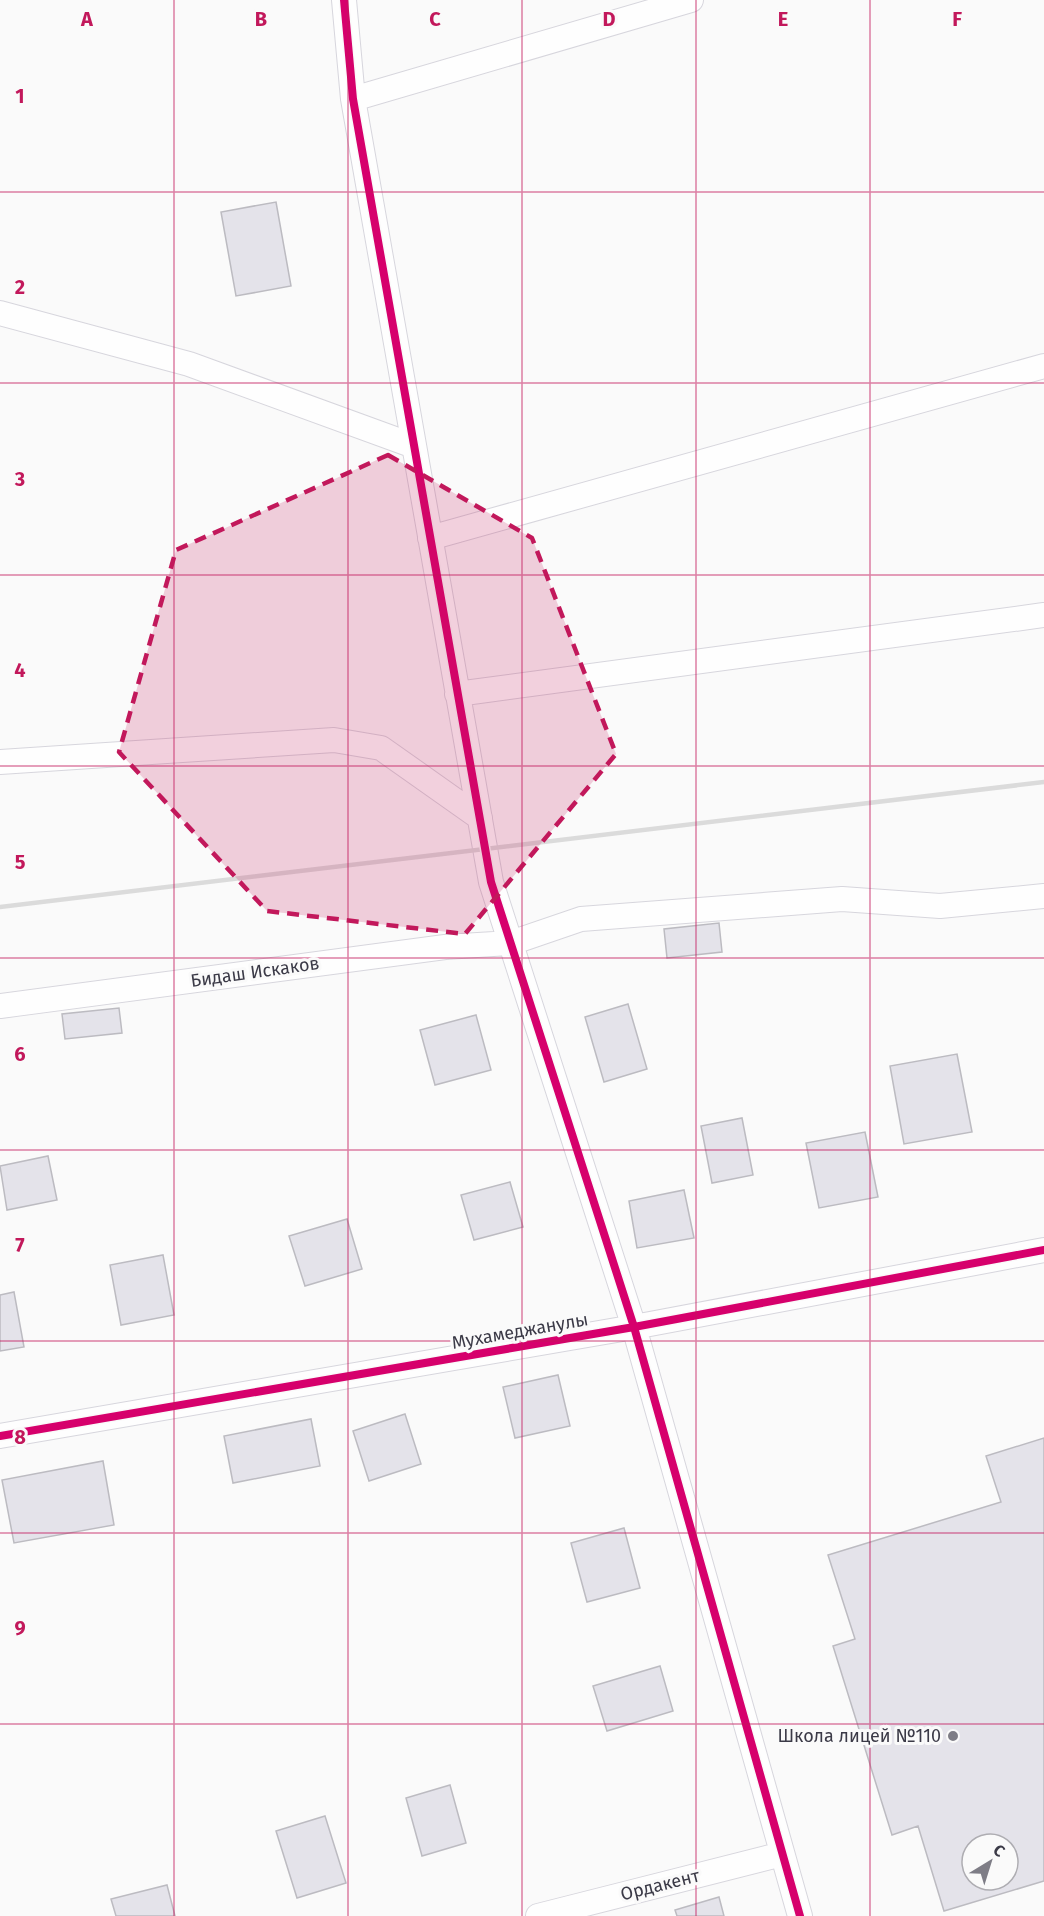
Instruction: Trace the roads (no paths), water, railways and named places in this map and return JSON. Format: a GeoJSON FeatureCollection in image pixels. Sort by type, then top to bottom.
{"type":"FeatureCollection","features":[{"type":"Feature","properties":{"kind":"street"},"geometry":{"type":"LineString","coordinates":[[344,0],[353,99],[491,882],[634,1327],[800,1916]]}},
{"type":"Feature","properties":{"kind":"street"},"geometry":{"type":"LineString","coordinates":[[353,99],[691,0]]}},
{"type":"Feature","properties":{"kind":"street"},"geometry":{"type":"LineString","coordinates":[[0,313],[189,364],[414,446]]}},
{"type":"Feature","properties":{"kind":"street"},"geometry":{"type":"LineString","coordinates":[[430,538],[1044,366]]}},
{"type":"Feature","properties":{"kind":"street"},"geometry":{"type":"LineString","coordinates":[[457,694],[1044,615]]}},
{"type":"Feature","properties":{"kind":"street"},"geometry":{"type":"LineString","coordinates":[[0,762],[334,740],[381,748],[480,818]]}},
{"type":"Feature","properties":{"kind":"street","name":"Бидаш Искаков"},"geometry":{"type":"LineString","coordinates":[[0,1006],[445,946],[511,943],[581,919],[842,899],[940,906],[1044,896]]}},
{"type":"Feature","properties":{"kind":"street","name":"Мухамеджанулы"},"geometry":{"type":"LineString","coordinates":[[0,1436],[634,1327],[1044,1250]]}},
{"type":"Feature","properties":{"kind":"street","name":"Ордакент"},"geometry":{"type":"LineString","coordinates":[[538,1916],[783,1854]]}},
{"type":"Feature","properties":{"kind":"railway"},"geometry":{"type":"LineString","coordinates":[[0,907],[1044,782]]}},
{"type":"Feature","properties":{"kind":"place","name":"Школа лицей №110"},"geometry":{"type":"Point","coordinates":[953,1736]}}]}
